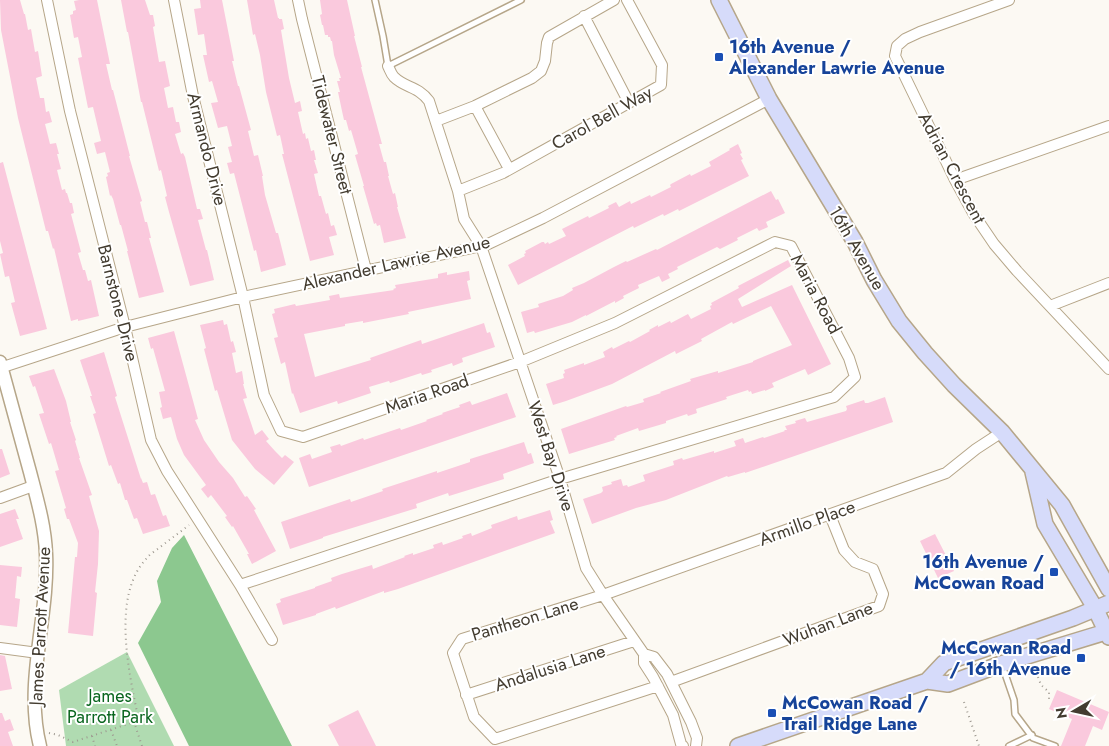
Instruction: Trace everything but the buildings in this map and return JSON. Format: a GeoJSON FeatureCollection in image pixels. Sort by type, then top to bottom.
{"type":"FeatureCollection","features":[{"type":"Feature","properties":{"kind":"main road","name":"16th Avenue"},"geometry":{"type":"LineString","coordinates":[[719,0],[769,99],[855,242],[874,280],[899,321],[937,366],[1002,432],[1062,505],[1109,589]]}},
{"type":"Feature","properties":{"kind":"main road","name":"16th Avenue"},"geometry":{"type":"LineString","coordinates":[[1032,468],[1045,524],[1102,606],[1108,633]]}},
{"type":"Feature","properties":{"kind":"main road"},"geometry":{"type":"LineString","coordinates":[[928,681],[944,663],[1102,606]]}},
{"type":"Feature","properties":{"kind":"main road"},"geometry":{"type":"LineString","coordinates":[[738,746],[928,681],[948,684],[1002,664],[1108,633]]}},
{"type":"Feature","properties":{"kind":"street","name":"Barnstone Drive"},"geometry":{"type":"LineString","coordinates":[[47,0],[70,111],[125,327],[151,440],[167,471],[240,585],[272,640]]}},
{"type":"Feature","properties":{"kind":"street","name":"Armando Drive"},"geometry":{"type":"LineString","coordinates":[[174,0],[193,96],[243,297]]}},
{"type":"Feature","properties":{"kind":"street","name":"Tidewater Street"},"geometry":{"type":"LineString","coordinates":[[298,0],[366,270]]}},
{"type":"Feature","properties":{"kind":"street"},"geometry":{"type":"LineString","coordinates":[[436,121],[475,106],[532,78],[540,71],[545,61],[546,43],[549,37],[614,0]]}},
{"type":"Feature","properties":{"kind":"street","name":"Carol Bell Way"},"geometry":{"type":"LineString","coordinates":[[458,191],[509,169],[661,85],[662,65],[627,0]]}},
{"type":"Feature","properties":{"kind":"street","name":"Adrian Crescent"},"geometry":{"type":"LineString","coordinates":[[1009,0],[905,39],[897,46],[895,56],[955,180],[994,244],[1109,369]]}},
{"type":"Feature","properties":{"kind":"street"},"geometry":{"type":"LineString","coordinates":[[584,16],[629,103]]}},
{"type":"Feature","properties":{"kind":"street","name":"West Bay Drive"},"geometry":{"type":"LineString","coordinates":[[388,66],[395,78],[419,90],[429,101],[458,191],[464,219],[481,246],[560,480],[586,568],[634,641],[644,654],[654,657],[667,674],[691,722],[696,738],[696,746]]}},
{"type":"Feature","properties":{"kind":"street","name":"Alexander Lawrie Avenue"},"geometry":{"type":"LineString","coordinates":[[0,366],[125,327],[243,297],[486,245],[542,218],[769,99]]}},
{"type":"Feature","properties":{"kind":"street"},"geometry":{"type":"LineString","coordinates":[[475,106],[509,169]]}},
{"type":"Feature","properties":{"kind":"street"},"geometry":{"type":"LineString","coordinates":[[955,180],[1109,126]]}},
{"type":"Feature","properties":{"kind":"street","name":"Maria Road"},"geometry":{"type":"LineString","coordinates":[[240,585],[560,480],[834,397],[855,377],[849,358],[791,246],[774,242],[615,323],[520,362],[303,437],[281,430],[264,395],[243,297]]}},
{"type":"Feature","properties":{"kind":"street"},"geometry":{"type":"LineString","coordinates":[[1050,306],[1109,283]]}},
{"type":"Feature","properties":{"kind":"street","name":"James Parrott Avenue"},"geometry":{"type":"LineString","coordinates":[[0,366],[33,486],[42,524],[46,554],[35,689],[35,713],[40,746]]}},
{"type":"Feature","properties":{"kind":"street","name":"Armillo Place"},"geometry":{"type":"LineString","coordinates":[[603,595],[946,473],[976,449],[1002,432]]}},
{"type":"Feature","properties":{"kind":"street"},"geometry":{"type":"LineString","coordinates":[[0,498],[33,486]]}},
{"type":"Feature","properties":{"kind":"street","name":"Wuhan Lane"},"geometry":{"type":"LineString","coordinates":[[671,682],[879,606],[883,594],[873,570],[854,562],[844,550],[830,515]]}},
{"type":"Feature","properties":{"kind":"street","name":"Pantheon Lane"},"geometry":{"type":"LineString","coordinates":[[603,595],[462,639],[453,653],[474,717],[495,739],[658,686]]}},
{"type":"Feature","properties":{"kind":"street","name":"Andalusia Lane"},"geometry":{"type":"LineString","coordinates":[[466,695],[634,641]]}},
{"type":"Feature","properties":{"kind":"street"},"geometry":{"type":"LineString","coordinates":[[0,648],[38,653]]}},
{"type":"Feature","properties":{"kind":"street","name":"West Bay Drive"},"geometry":{"type":"LineString","coordinates":[[644,654],[644,663],[673,715],[682,746]]}},
{"type":"Feature","properties":{"kind":"lane"},"geometry":{"type":"LineString","coordinates":[[375,0],[388,66],[521,0]]}},
{"type":"Feature","properties":{"kind":"lane"},"geometry":{"type":"LineString","coordinates":[[1002,664],[1014,700],[1015,714],[1032,737],[1055,746]]}},
{"type":"Feature","properties":{"kind":"lane"},"geometry":{"type":"LineString","coordinates":[[1009,746],[1032,737]]}},
{"type":"Feature","properties":{"kind":"lane"},"geometry":{"type":"LineString","coordinates":[[1032,737],[1032,746]]}},
{"type":"Feature","properties":{"kind":"path"},"geometry":{"type":"LineString","coordinates":[[72,742],[134,722],[138,717],[129,669],[126,629],[127,598],[135,575],[147,558],[189,525]]}},
{"type":"Feature","properties":{"kind":"path"},"geometry":{"type":"LineString","coordinates":[[1038,677],[1041,685],[1048,692],[1049,700]]}},
{"type":"Feature","properties":{"kind":"path"},"geometry":{"type":"LineString","coordinates":[[964,702],[979,746]]}},
{"type":"Feature","properties":{"kind":"path"},"geometry":{"type":"LineString","coordinates":[[134,722],[141,745],[135,746]]}},
{"type":"Feature","properties":{"kind":"path"},"geometry":{"type":"LineString","coordinates":[[111,730],[117,746]]}},
{"type":"Feature","properties":{"kind":"path"},"geometry":{"type":"LineString","coordinates":[[37,731],[58,735],[72,742],[74,746]]}},
{"type":"Feature","properties":{"kind":"path"},"geometry":{"type":"LineString","coordinates":[[92,736],[95,746]]}},
{"type":"Feature","properties":{"kind":"green space"},"geometry":{"type":"Polygon","coordinates":[[[184,535],[292,746],[189,746],[138,643],[161,602],[157,581],[172,548],[184,535]]]}},
{"type":"Feature","properties":{"kind":"green space","name":"James Parrott Park"},"geometry":{"type":"Polygon","coordinates":[[[127,652],[174,746],[66,746],[59,690],[127,652]]]}},
{"type":"Feature","properties":{"kind":"place","name":"16th Avenue / Alexander Lawrie Avenue"},"geometry":{"type":"Point","coordinates":[719,57]}},
{"type":"Feature","properties":{"kind":"place","name":"16th Avenue / McCowan Road"},"geometry":{"type":"Point","coordinates":[1054,572]}},
{"type":"Feature","properties":{"kind":"place","name":"McCowan Road / 16th Avenue"},"geometry":{"type":"Point","coordinates":[1081,658]}},
{"type":"Feature","properties":{"kind":"place","name":"McCowan Road / Trail Ridge Lane"},"geometry":{"type":"Point","coordinates":[772,713]}}]}
